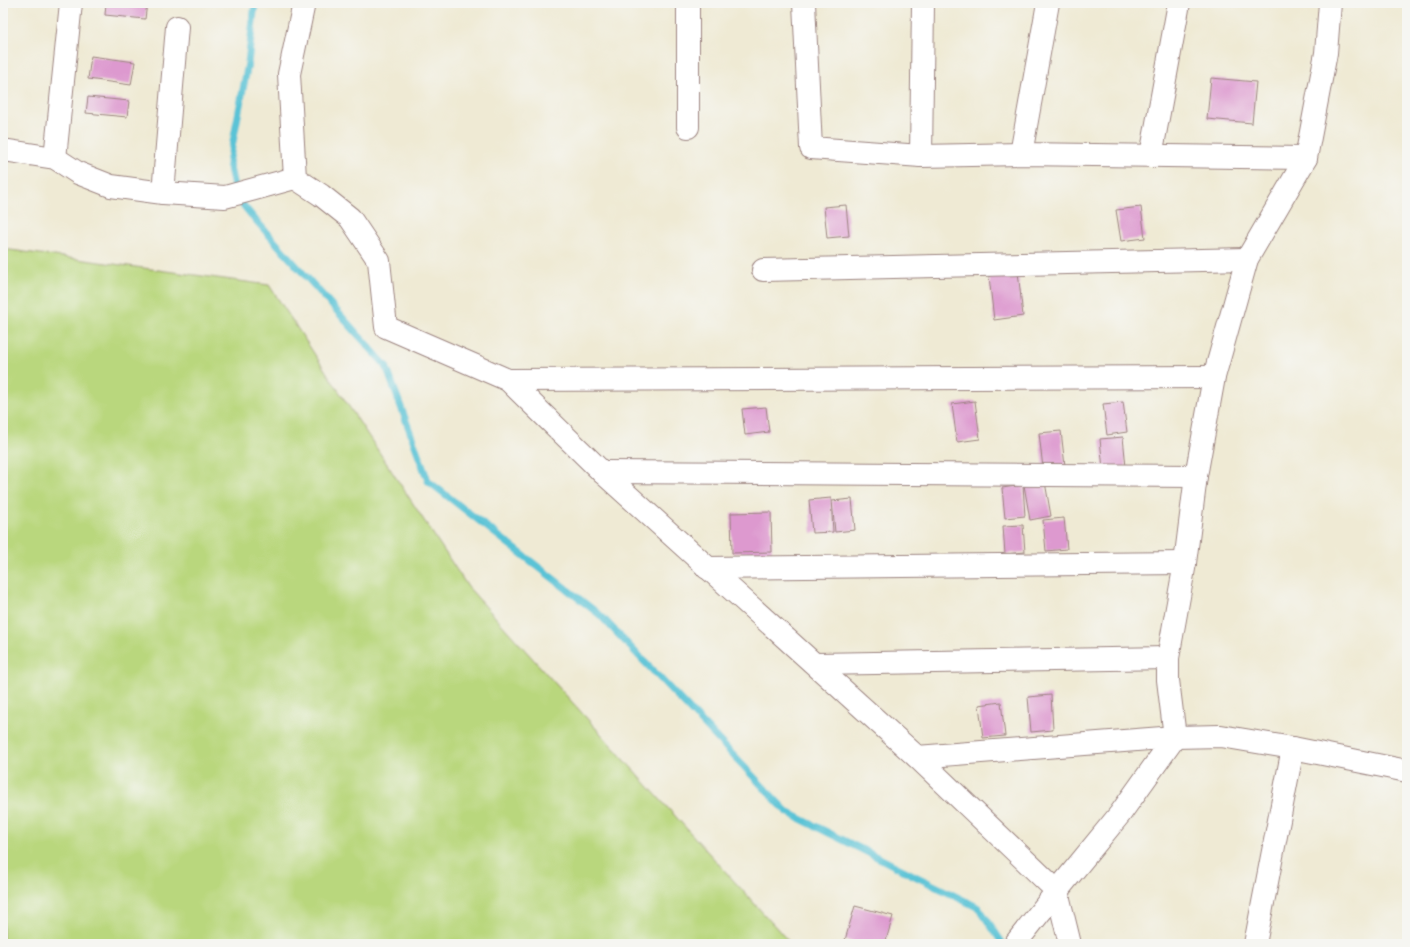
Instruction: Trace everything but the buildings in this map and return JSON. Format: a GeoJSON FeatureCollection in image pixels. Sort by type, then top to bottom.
{"type":"FeatureCollection","features":[{"type":"Feature","properties":{"kind":"street"},"geometry":{"type":"LineString","coordinates":[[55,158],[71,3]]}},
{"type":"Feature","properties":{"kind":"street"},"geometry":{"type":"LineString","coordinates":[[295,178],[289,74],[304,3]]}},
{"type":"Feature","properties":{"kind":"street"},"geometry":{"type":"LineString","coordinates":[[688,3],[688,127]]}},
{"type":"Feature","properties":{"kind":"street"},"geometry":{"type":"LineString","coordinates":[[804,3],[811,148],[921,156],[1021,154],[1306,158]]}},
{"type":"Feature","properties":{"kind":"street"},"geometry":{"type":"LineString","coordinates":[[921,156],[923,3]]}},
{"type":"Feature","properties":{"kind":"street"},"geometry":{"type":"LineString","coordinates":[[1021,154],[1048,3]]}},
{"type":"Feature","properties":{"kind":"street"},"geometry":{"type":"LineString","coordinates":[[1151,156],[1179,3]]}},
{"type":"Feature","properties":{"kind":"street"},"geometry":{"type":"LineString","coordinates":[[1015,944],[1120,814],[1175,737],[1168,680],[1168,658],[1185,563],[1196,476],[1214,377],[1247,259],[1306,158],[1326,53],[1330,3]]}},
{"type":"Feature","properties":{"kind":"street"},"geometry":{"type":"LineString","coordinates":[[163,193],[177,27]]}},
{"type":"Feature","properties":{"kind":"street"},"geometry":{"type":"LineString","coordinates":[[3,150],[55,158],[78,173],[111,186],[163,193],[225,197],[295,178],[321,195],[350,218],[379,261],[386,327],[508,380],[602,472],[707,568],[816,664],[917,757],[1057,891],[1070,944]]}},
{"type":"Feature","properties":{"kind":"street"},"geometry":{"type":"LineString","coordinates":[[763,270],[1247,259]]}},
{"type":"Feature","properties":{"kind":"street"},"geometry":{"type":"LineString","coordinates":[[508,380],[1214,377]]}},
{"type":"Feature","properties":{"kind":"street"},"geometry":{"type":"LineString","coordinates":[[602,472],[1196,476]]}},
{"type":"Feature","properties":{"kind":"street"},"geometry":{"type":"LineString","coordinates":[[707,568],[1185,563]]}},
{"type":"Feature","properties":{"kind":"street"},"geometry":{"type":"LineString","coordinates":[[816,664],[1168,658]]}},
{"type":"Feature","properties":{"kind":"street"},"geometry":{"type":"LineString","coordinates":[[917,757],[1175,737],[1221,736],[1293,748],[1407,771]]}},
{"type":"Feature","properties":{"kind":"street"},"geometry":{"type":"LineString","coordinates":[[1256,944],[1293,748]]}},
{"type":"Feature","properties":{"kind":"green space"},"geometry":{"type":"Polygon","coordinates":[[[3,249],[269,285],[468,587],[791,944],[3,944],[3,249]]]}},
{"type":"Feature","properties":{"kind":"waterway"},"geometry":{"type":"LineString","coordinates":[[255,3],[248,63],[229,163],[236,196],[252,216],[386,366],[428,481],[600,615],[787,812],[979,908],[1003,944]]}}]}
